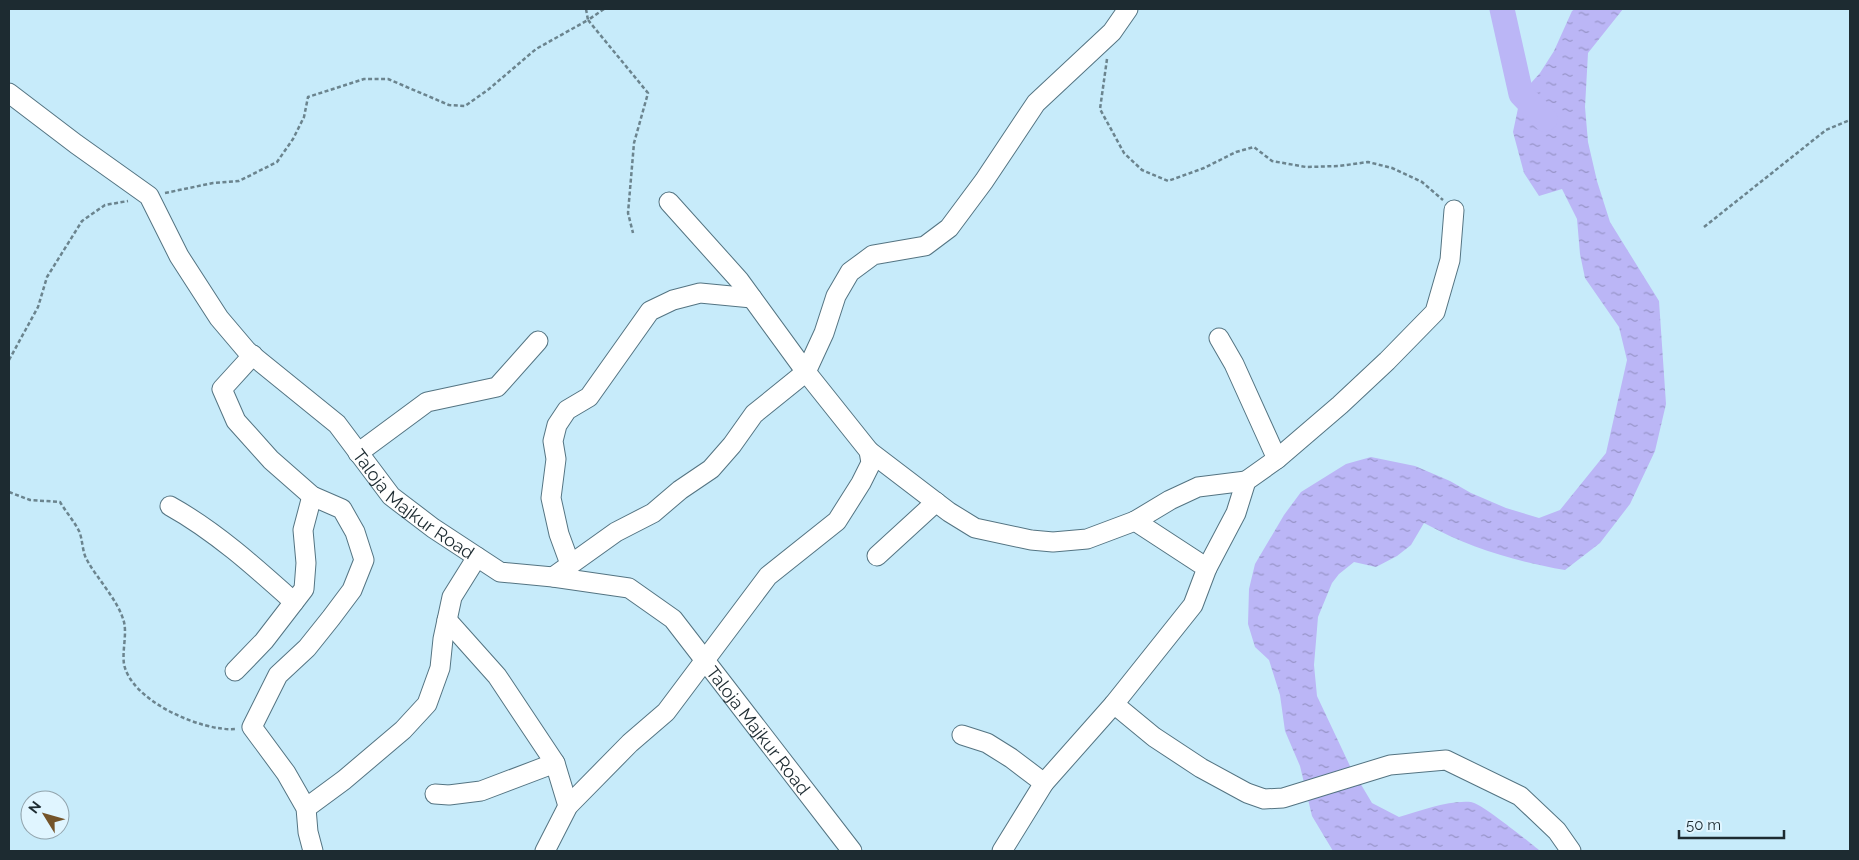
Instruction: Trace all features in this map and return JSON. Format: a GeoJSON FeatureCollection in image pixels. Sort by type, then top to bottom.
{"type":"FeatureCollection","features":[{"type":"Feature","properties":{"kind":"street"},"geometry":{"type":"LineString","coordinates":[[553,577],[616,532],[653,513],[680,490],[711,468],[732,445],[754,414],[806,372],[824,334],[836,296],[850,272],[873,255],[925,246],[949,228],[984,181],[1036,103],[1112,32],[1128,9]]}},
{"type":"Feature","properties":{"kind":"street","name":"Taloja Majkur Road"},"geometry":{"type":"LineString","coordinates":[[9,93],[149,196],[189,273],[219,318],[253,355],[337,424],[390,496],[433,528],[500,572],[553,577],[629,588],[673,619],[852,851]]}},
{"type":"Feature","properties":{"kind":"street"},"geometry":{"type":"LineString","coordinates":[[669,202],[739,280],[806,372],[869,450],[936,502],[975,528],[1053,542],[1087,539],[1134,521],[1170,500],[1198,487],[1246,481],[1277,459],[1387,361],[1435,312],[1450,260],[1454,210]]}},
{"type":"Feature","properties":{"kind":"street"},"geometry":{"type":"LineString","coordinates":[[570,564],[559,534],[550,498],[556,459],[553,441],[557,425],[567,410],[589,396],[650,311],[673,300],[700,293],[752,298]]}},
{"type":"Feature","properties":{"kind":"street"},"geometry":{"type":"LineString","coordinates":[[1219,338],[1234,364],[1277,459]]}},
{"type":"Feature","properties":{"kind":"street"},"geometry":{"type":"LineString","coordinates":[[358,453],[427,402],[497,387],[538,341]]}},
{"type":"Feature","properties":{"kind":"street"},"geometry":{"type":"LineString","coordinates":[[253,355],[222,389],[236,421],[270,460],[312,496],[342,509],[355,532],[364,560],[352,590],[307,648],[278,675],[252,727],[286,773],[306,808],[308,832],[313,851]]}},
{"type":"Feature","properties":{"kind":"street"},"geometry":{"type":"LineString","coordinates":[[545,851],[568,806],[630,743],[666,712],[768,576],[837,521],[871,463],[869,450]]}},
{"type":"Feature","properties":{"kind":"street"},"geometry":{"type":"LineString","coordinates":[[1002,851],[1044,782],[1114,704],[1192,605],[1206,568],[1236,513],[1246,481]]}},
{"type":"Feature","properties":{"kind":"street"},"geometry":{"type":"LineString","coordinates":[[235,671],[264,640],[304,589],[306,563],[303,530],[312,496]]}},
{"type":"Feature","properties":{"kind":"street"},"geometry":{"type":"LineString","coordinates":[[877,556],[936,502]]}},
{"type":"Feature","properties":{"kind":"street"},"geometry":{"type":"LineString","coordinates":[[170,506],[198,523],[259,570],[294,602]]}},
{"type":"Feature","properties":{"kind":"street"},"geometry":{"type":"LineString","coordinates":[[1134,521],[1206,568]]}},
{"type":"Feature","properties":{"kind":"street"},"geometry":{"type":"LineString","coordinates":[[306,808],[344,780],[403,730],[427,704],[440,668],[452,597],[477,557]]}},
{"type":"Feature","properties":{"kind":"street"},"geometry":{"type":"LineString","coordinates":[[447,620],[497,676],[555,763],[568,806]]}},
{"type":"Feature","properties":{"kind":"street"},"geometry":{"type":"LineString","coordinates":[[1114,704],[1154,737],[1201,768],[1247,793],[1264,799],[1283,798],[1390,765],[1446,760],[1520,796],[1557,831],[1571,851]]}},
{"type":"Feature","properties":{"kind":"street"},"geometry":{"type":"LineString","coordinates":[[962,735],[987,743],[1044,782]]}},
{"type":"Feature","properties":{"kind":"street"},"geometry":{"type":"LineString","coordinates":[[435,794],[449,795],[481,791],[555,763]]}},
{"type":"Feature","properties":{"kind":"path"},"geometry":{"type":"LineString","coordinates":[[586,9],[588,20],[648,93],[634,143],[628,213],[633,233]]}},
{"type":"Feature","properties":{"kind":"path"},"geometry":{"type":"LineString","coordinates":[[9,360],[38,307],[47,277],[82,221],[105,205],[204,184],[240,181],[278,162],[304,117],[308,97],[364,79],[388,79],[449,106],[465,106],[489,89],[536,48],[588,20],[604,9]]}},
{"type":"Feature","properties":{"kind":"path"},"geometry":{"type":"LineString","coordinates":[[1112,32],[1100,109],[1124,153],[1142,170],[1168,181],[1204,168],[1236,152],[1254,147],[1272,161],[1306,167],[1339,166],[1368,162],[1392,168],[1422,182],[1454,210]]}},
{"type":"Feature","properties":{"kind":"path"},"geometry":{"type":"LineString","coordinates":[[1704,227],[1826,130],[1850,120]]}},
{"type":"Feature","properties":{"kind":"path"},"geometry":{"type":"LineString","coordinates":[[9,492],[30,500],[60,502],[79,532],[85,558],[114,602],[124,623],[124,665],[138,689],[165,709],[188,720],[224,730],[252,727]]}},
{"type":"Feature","properties":{"kind":"water"},"geometry":{"type":"Polygon","coordinates":[[[1575,9],[1623,9],[1588,53],[1585,107],[1588,142],[1597,181],[1610,222],[1659,301],[1666,404],[1655,451],[1630,504],[1600,543],[1565,570],[1528,562],[1475,546],[1458,540],[1424,523],[1411,545],[1397,556],[1376,567],[1354,562],[1339,574],[1332,583],[1318,617],[1314,665],[1317,696],[1350,766],[1372,803],[1399,817],[1444,804],[1471,802],[1494,816],[1540,851],[1333,851],[1312,816],[1300,766],[1285,731],[1280,695],[1269,660],[1255,647],[1248,624],[1249,589],[1255,564],[1284,515],[1301,492],[1346,464],[1371,457],[1415,466],[1506,508],[1539,518],[1560,510],[1606,453],[1627,360],[1619,327],[1585,278],[1580,254],[1577,219],[1562,189],[1539,196],[1524,173],[1513,132],[1521,94],[1540,73],[1554,51],[1572,11],[1575,9]]]}},
{"type":"Feature","properties":{"kind":"waterway"},"geometry":{"type":"LineString","coordinates":[[1502,9],[1521,94],[1545,119]]}}]}
